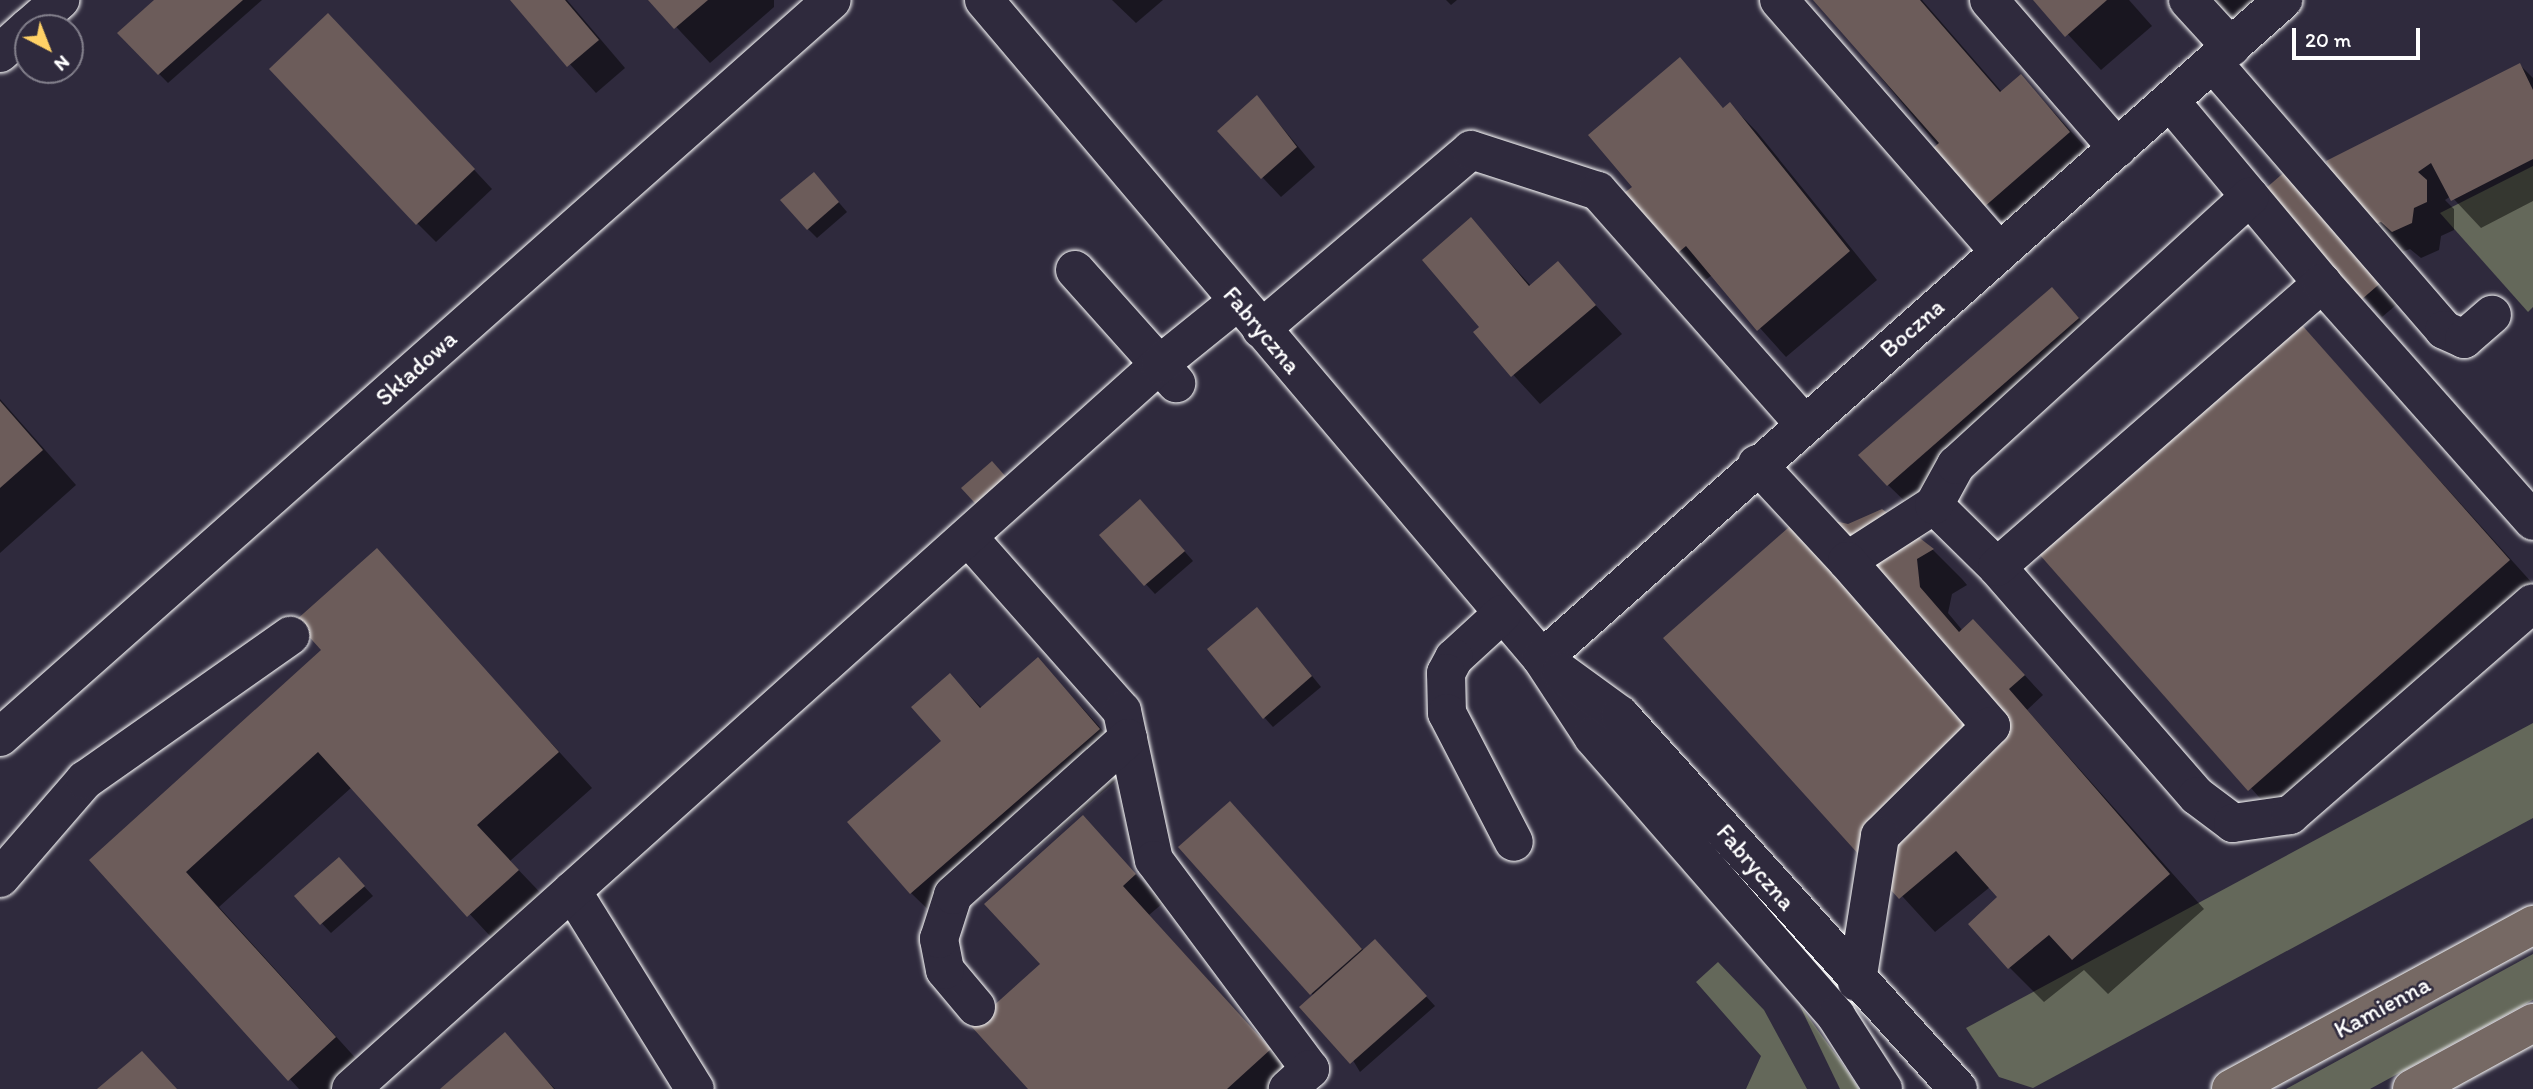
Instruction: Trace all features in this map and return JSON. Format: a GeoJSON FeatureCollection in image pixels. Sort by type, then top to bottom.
{"type":"FeatureCollection","features":[{"type":"Feature","properties":{"kind":"main road","name":"Kamienna"},"geometry":{"type":"LineString","coordinates":[[2231,1089],[2533,925]]}},
{"type":"Feature","properties":{"kind":"main road"},"geometry":{"type":"LineString","coordinates":[[2412,1089],[2533,1023]]}},
{"type":"Feature","properties":{"kind":"street"},"geometry":{"type":"LineString","coordinates":[[44,14],[60,0]]}},
{"type":"Feature","properties":{"kind":"street","name":"Składowa"},"geometry":{"type":"LineString","coordinates":[[0,737],[832,0]]}},
{"type":"Feature","properties":{"kind":"street","name":"Fabryczna"},"geometry":{"type":"LineString","coordinates":[[984,0],[1542,659],[1592,737],[1836,1016],[1882,1089]]}},
{"type":"Feature","properties":{"kind":"street"},"geometry":{"type":"LineString","coordinates":[[1779,0],[1999,251]]}},
{"type":"Feature","properties":{"kind":"street"},"geometry":{"type":"LineString","coordinates":[[1989,0],[2117,148]]}},
{"type":"Feature","properties":{"kind":"street"},"geometry":{"type":"LineString","coordinates":[[2188,0],[2222,55],[2444,330],[2464,340],[2493,315]]}},
{"type":"Feature","properties":{"kind":"street","name":"Boczna"},"geometry":{"type":"LineString","coordinates":[[1542,659],[1757,464],[2283,0]]}},
{"type":"Feature","properties":{"kind":"street"},"geometry":{"type":"LineString","coordinates":[[0,52],[14,40]]}},
{"type":"Feature","properties":{"kind":"street"},"geometry":{"type":"LineString","coordinates":[[2170,101],[2322,283],[2533,521]]}},
{"type":"Feature","properties":{"kind":"street"},"geometry":{"type":"LineString","coordinates":[[351,1089],[968,537],[1168,374],[1471,150],[1598,191],[1804,424]]}},
{"type":"Feature","properties":{"kind":"street"},"geometry":{"type":"LineString","coordinates":[[1847,561],[1934,505],[1956,465],[2250,197]]}},
{"type":"Feature","properties":{"kind":"street"},"geometry":{"type":"LineString","coordinates":[[1075,270],[1168,374]]}},
{"type":"Feature","properties":{"kind":"street"},"geometry":{"type":"LineString","coordinates":[[1997,567],[2322,283]]}},
{"type":"Feature","properties":{"kind":"street"},"geometry":{"type":"LineString","coordinates":[[1757,464],[1847,561],[1991,726],[1880,836],[1857,982]]}},
{"type":"Feature","properties":{"kind":"street"},"geometry":{"type":"LineString","coordinates":[[1934,505],[1997,567],[2197,796],[2234,822],[2290,815],[2533,603]]}},
{"type":"Feature","properties":{"kind":"street"},"geometry":{"type":"LineString","coordinates":[[968,537],[1122,711],[1154,860],[1310,1069],[1288,1089]]}},
{"type":"Feature","properties":{"kind":"street"},"geometry":{"type":"LineString","coordinates":[[1502,614],[1450,666],[1447,713],[1514,842]]}},
{"type":"Feature","properties":{"kind":"street"},"geometry":{"type":"LineString","coordinates":[[0,878],[85,780],[290,636]]}},
{"type":"Feature","properties":{"kind":"street","name":"Fabryczna"},"geometry":{"type":"LineString","coordinates":[[1542,659],[1620,715],[1857,982],[1958,1089]]}},
{"type":"Feature","properties":{"kind":"street"},"geometry":{"type":"LineString","coordinates":[[976,1007],[945,970],[939,939],[953,895],[1128,738]]}},
{"type":"Feature","properties":{"kind":"street"},"geometry":{"type":"LineString","coordinates":[[572,891],[695,1089]]}},
{"type":"Feature","properties":{"kind":"green space"},"geometry":{"type":"Polygon","coordinates":[[[2533,166],[2533,307],[2528,312],[2440,213],[2533,166]]]}},
{"type":"Feature","properties":{"kind":"green space"},"geometry":{"type":"Polygon","coordinates":[[[2533,723],[2533,818],[2033,1088],[1999,1077],[1966,1028],[2533,723]]]}},
{"type":"Feature","properties":{"kind":"green space"},"geometry":{"type":"Polygon","coordinates":[[[2533,954],[2533,1000],[2370,1089],[2286,1089],[2533,954]]]}},
{"type":"Feature","properties":{"kind":"green space"},"geometry":{"type":"Polygon","coordinates":[[[1718,962],[1764,1010],[1807,1089],[1746,1089],[1761,1056],[1696,982],[1718,962]]]}},
{"type":"Feature","properties":{"kind":"green space"},"geometry":{"type":"Polygon","coordinates":[[[1799,1004],[1839,1059],[1859,1089],[1840,1089],[1799,1004]]]}},
{"type":"Feature","properties":{"kind":"building"},"geometry":{"type":"Polygon","coordinates":[[[154,0],[243,0],[158,75],[117,33],[154,0]]]}},
{"type":"Feature","properties":{"kind":"building"},"geometry":{"type":"Polygon","coordinates":[[[510,0],[565,0],[599,40],[567,67],[510,0]]]}},
{"type":"Feature","properties":{"kind":"building"},"geometry":{"type":"Polygon","coordinates":[[[648,0],[708,0],[674,29],[648,0]]]}},
{"type":"Feature","properties":{"kind":"building"},"geometry":{"type":"Polygon","coordinates":[[[1813,0],[1920,0],[2000,92],[2021,74],[2070,132],[1983,208],[1932,149],[1939,143],[1813,0]]]}},
{"type":"Feature","properties":{"kind":"building"},"geometry":{"type":"Polygon","coordinates":[[[2033,0],[2107,0],[2065,37],[2033,0]]]}},
{"type":"Feature","properties":{"kind":"building"},"geometry":{"type":"Polygon","coordinates":[[[328,13],[475,169],[416,225],[269,69],[328,13]]]}},
{"type":"Feature","properties":{"kind":"building"},"geometry":{"type":"Polygon","coordinates":[[[1680,57],[1723,108],[1730,102],[1850,251],[1757,331],[1686,246],[1673,257],[1620,196],[1632,187],[1588,135],[1680,57]]]}},
{"type":"Feature","properties":{"kind":"building"},"geometry":{"type":"Polygon","coordinates":[[[2520,63],[2533,90],[2533,159],[2451,201],[2431,163],[2418,172],[2427,180],[2427,202],[2414,208],[2412,223],[2392,232],[2381,222],[2367,227],[2347,205],[2326,161],[2520,63]]]}},
{"type":"Feature","properties":{"kind":"building"},"geometry":{"type":"Polygon","coordinates":[[[1257,95],[1297,147],[1261,179],[1217,131],[1257,95]]]}},
{"type":"Feature","properties":{"kind":"building"},"geometry":{"type":"Polygon","coordinates":[[[2288,169],[2384,280],[2361,300],[2265,189],[2288,169]]]}},
{"type":"Feature","properties":{"kind":"building"},"geometry":{"type":"Polygon","coordinates":[[[814,172],[839,202],[807,230],[780,200],[814,172]]]}},
{"type":"Feature","properties":{"kind":"building"},"geometry":{"type":"Polygon","coordinates":[[[1471,217],[1529,286],[1558,261],[1596,305],[1511,377],[1473,332],[1479,327],[1422,260],[1471,217]]]}},
{"type":"Feature","properties":{"kind":"building"},"geometry":{"type":"Polygon","coordinates":[[[2052,287],[2079,318],[1887,486],[1858,455],[2052,287]]]}},
{"type":"Feature","properties":{"kind":"building"},"geometry":{"type":"Polygon","coordinates":[[[2301,324],[2510,560],[2248,791],[2039,554],[2301,324]]]}},
{"type":"Feature","properties":{"kind":"building"},"geometry":{"type":"Polygon","coordinates":[[[0,401],[43,450],[0,488],[0,401]]]}},
{"type":"Feature","properties":{"kind":"building"},"geometry":{"type":"Polygon","coordinates":[[[992,461],[1014,486],[984,513],[961,488],[992,461]]]}},
{"type":"Feature","properties":{"kind":"building"},"geometry":{"type":"Polygon","coordinates":[[[1140,499],[1185,551],[1144,586],[1099,535],[1140,499]]]}},
{"type":"Feature","properties":{"kind":"building"},"geometry":{"type":"Polygon","coordinates":[[[1882,509],[1934,549],[1917,559],[1920,587],[1959,632],[1973,619],[2025,675],[2009,689],[2170,874],[2072,960],[2049,935],[2008,969],[1968,924],[1997,897],[1956,851],[1899,899],[1663,638],[1804,514],[1848,524],[1882,509]]]}},
{"type":"Feature","properties":{"kind":"building"},"geometry":{"type":"Polygon","coordinates":[[[377,548],[559,752],[477,825],[519,870],[467,917],[318,752],[186,872],[336,1037],[288,1081],[89,860],[321,650],[295,621],[377,548]]]}},
{"type":"Feature","properties":{"kind":"building"},"geometry":{"type":"Polygon","coordinates":[[[1257,607],[1312,676],[1263,719],[1207,649],[1257,607]]]}},
{"type":"Feature","properties":{"kind":"building"},"geometry":{"type":"Polygon","coordinates":[[[1038,657],[1100,729],[910,894],[847,822],[941,741],[911,707],[950,673],[980,708],[1038,657]]]}},
{"type":"Feature","properties":{"kind":"building"},"geometry":{"type":"Polygon","coordinates":[[[1230,801],[1362,949],[1310,995],[1178,847],[1230,801]]]}},
{"type":"Feature","properties":{"kind":"building"},"geometry":{"type":"Polygon","coordinates":[[[1083,815],[1136,874],[1123,886],[1271,1049],[1227,1089],[1028,1089],[971,1026],[1040,964],[984,904],[1083,815]]]}},
{"type":"Feature","properties":{"kind":"building"},"geometry":{"type":"Polygon","coordinates":[[[339,857],[365,886],[320,925],[294,896],[339,857]]]}},
{"type":"Feature","properties":{"kind":"building"},"geometry":{"type":"Polygon","coordinates":[[[1375,939],[1427,996],[1350,1064],[1299,1007],[1375,939]]]}},
{"type":"Feature","properties":{"kind":"building"},"geometry":{"type":"Polygon","coordinates":[[[505,1032],[554,1089],[440,1089],[505,1032]]]}},
{"type":"Feature","properties":{"kind":"building"},"geometry":{"type":"Polygon","coordinates":[[[142,1051],[177,1089],[97,1089],[142,1051]]]}}]}
